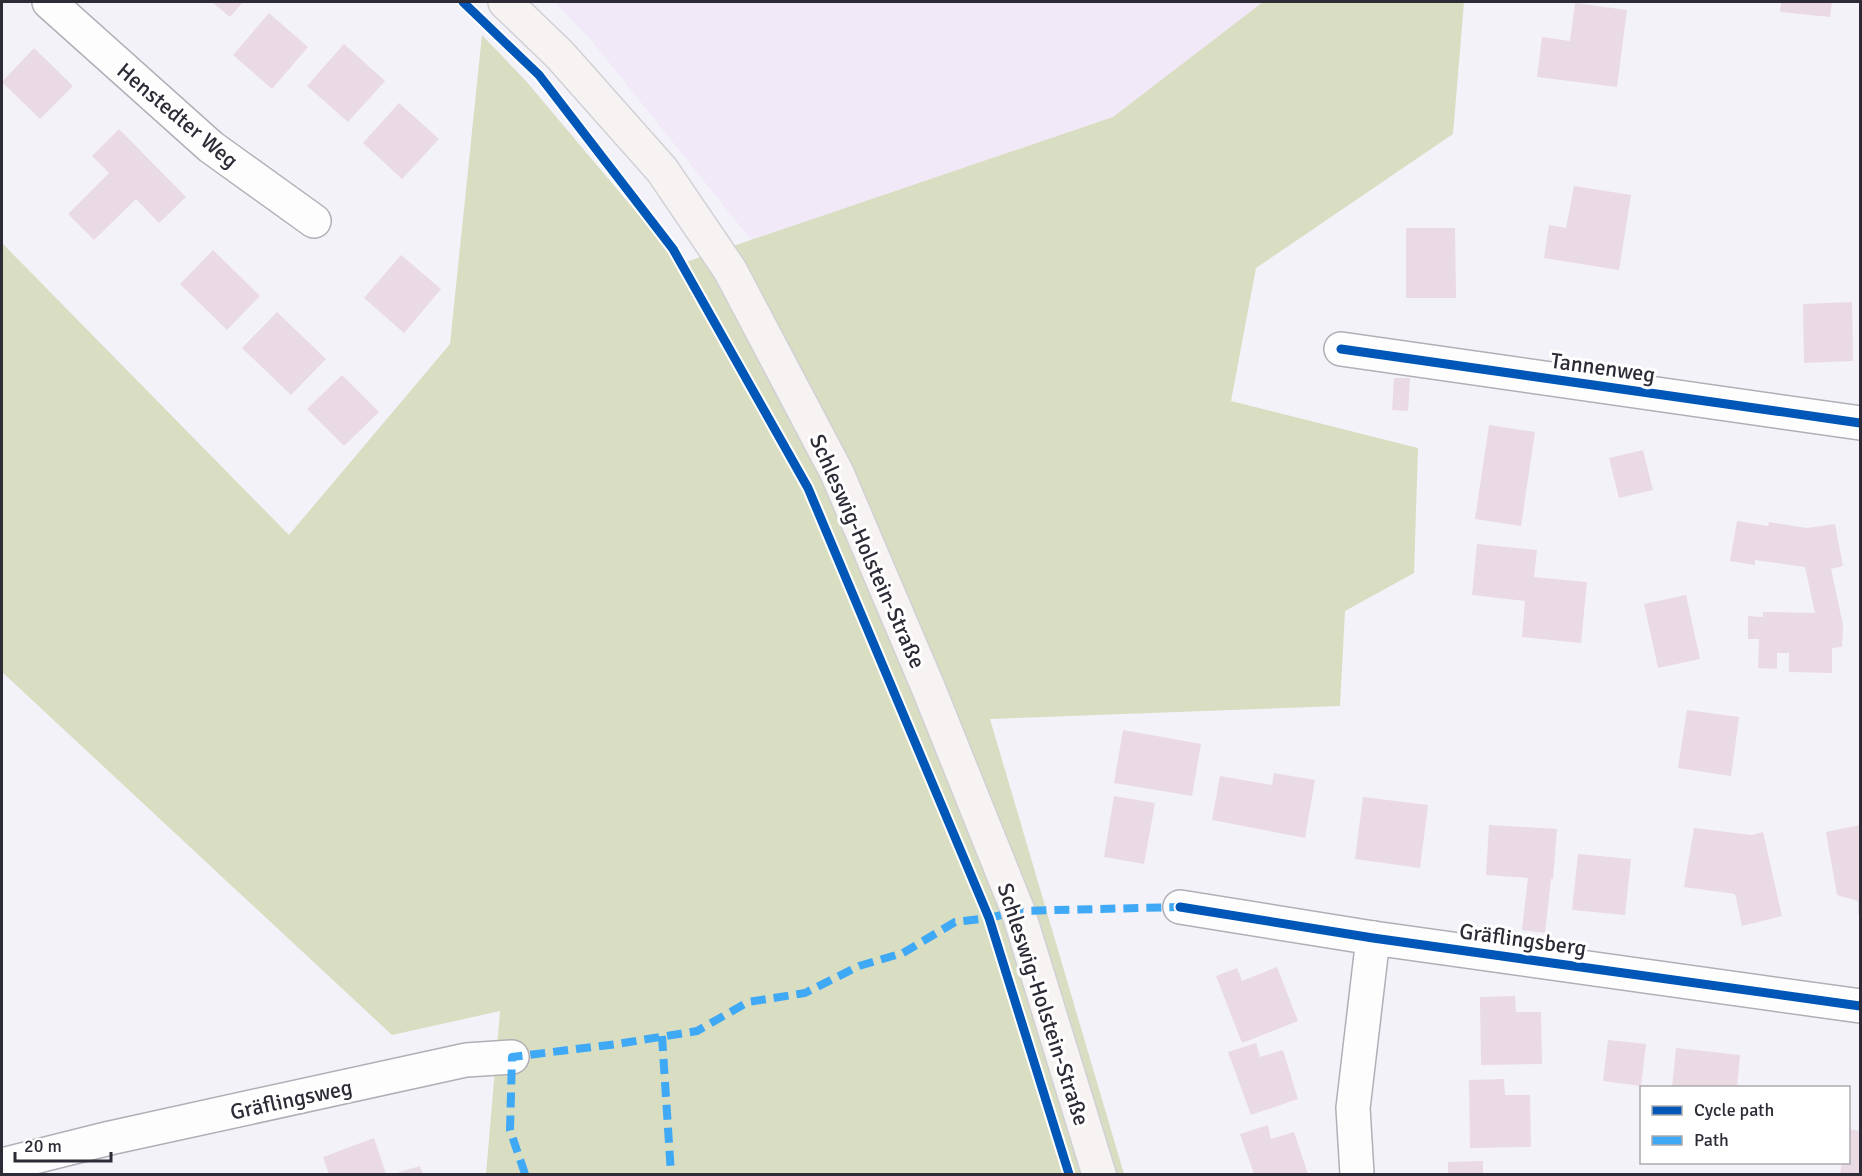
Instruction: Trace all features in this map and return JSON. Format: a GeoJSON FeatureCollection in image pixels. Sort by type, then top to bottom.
{"type":"FeatureCollection","features":[{"type":"Feature","properties":{"kind":"main road","name":"Schleswig-Holstein-Straße"},"geometry":{"type":"LineString","coordinates":[[505,2],[560,56],[662,170],[730,270],[837,473],[928,687],[1018,911],[1099,1174]]}},
{"type":"Feature","properties":{"kind":"street","name":"Henstedter Weg"},"geometry":{"type":"LineString","coordinates":[[49,2],[212,147],[314,221]]}},
{"type":"Feature","properties":{"kind":"street","name":"Tannenweg"},"geometry":{"type":"LineString","coordinates":[[1341,349],[1860,423]]}},
{"type":"Feature","properties":{"kind":"street","name":"Gräflingsberg"},"geometry":{"type":"LineString","coordinates":[[1180,907],[1372,938],[1860,1006]]}},
{"type":"Feature","properties":{"kind":"street"},"geometry":{"type":"LineString","coordinates":[[1357,1174],[1353,1108],[1372,938]]}},
{"type":"Feature","properties":{"kind":"street","name":"Gräflingsweg"},"geometry":{"type":"LineString","coordinates":[[2,1165],[110,1138],[466,1060],[512,1057]]}},
{"type":"Feature","properties":{"kind":"shaded area"},"geometry":{"type":"Polygon","coordinates":[[[554,2],[1263,2],[1113,117],[751,240],[591,40],[554,2]]]}},
{"type":"Feature","properties":{"kind":"green space"},"geometry":{"type":"Polygon","coordinates":[[[1263,2],[1464,2],[1453,134],[1256,268],[1231,401],[1418,448],[1414,573],[1345,611],[1340,706],[990,719],[1124,1174],[486,1174],[500,1011],[392,1035],[2,672],[2,243],[289,535],[450,344],[482,35],[526,81],[680,264],[1113,117],[1263,2]]]}},
{"type":"Feature","properties":{"kind":"building"},"geometry":{"type":"Polygon","coordinates":[[[212,2],[243,2],[230,17],[212,2]]]}},
{"type":"Feature","properties":{"kind":"building"},"geometry":{"type":"Polygon","coordinates":[[[1781,2],[1832,2],[1830,17],[1780,12],[1781,2]]]}},
{"type":"Feature","properties":{"kind":"building"},"geometry":{"type":"Polygon","coordinates":[[[1575,3],[1627,10],[1617,87],[1537,77],[1542,37],[1570,41],[1575,3]]]}},
{"type":"Feature","properties":{"kind":"building"},"geometry":{"type":"Polygon","coordinates":[[[269,13],[308,47],[272,89],[233,55],[269,13]]]}},
{"type":"Feature","properties":{"kind":"building"},"geometry":{"type":"Polygon","coordinates":[[[344,44],[385,81],[348,122],[307,86],[344,44]]]}},
{"type":"Feature","properties":{"kind":"building"},"geometry":{"type":"Polygon","coordinates":[[[34,48],[73,86],[40,119],[2,82],[34,48]]]}},
{"type":"Feature","properties":{"kind":"building"},"geometry":{"type":"Polygon","coordinates":[[[399,103],[439,139],[402,179],[363,143],[399,103]]]}},
{"type":"Feature","properties":{"kind":"building"},"geometry":{"type":"Polygon","coordinates":[[[119,129],[186,197],[159,223],[136,199],[94,240],[68,214],[109,173],[92,156],[119,129]]]}},
{"type":"Feature","properties":{"kind":"building"},"geometry":{"type":"Polygon","coordinates":[[[1574,186],[1631,195],[1619,270],[1544,258],[1549,225],[1566,228],[1574,186]]]}},
{"type":"Feature","properties":{"kind":"building"},"geometry":{"type":"Polygon","coordinates":[[[1406,228],[1455,228],[1456,298],[1406,298],[1406,228]]]}},
{"type":"Feature","properties":{"kind":"building"},"geometry":{"type":"Polygon","coordinates":[[[213,250],[260,296],[227,330],[180,284],[213,250]]]}},
{"type":"Feature","properties":{"kind":"building"},"geometry":{"type":"Polygon","coordinates":[[[401,255],[441,289],[404,333],[364,298],[401,255]]]}},
{"type":"Feature","properties":{"kind":"building"},"geometry":{"type":"Polygon","coordinates":[[[1852,302],[1853,361],[1804,363],[1803,304],[1852,302]]]}},
{"type":"Feature","properties":{"kind":"building"},"geometry":{"type":"Polygon","coordinates":[[[277,312],[326,359],[291,395],[242,348],[277,312]]]}},
{"type":"Feature","properties":{"kind":"building"},"geometry":{"type":"Polygon","coordinates":[[[342,375],[379,412],[344,446],[307,409],[342,375]]]}},
{"type":"Feature","properties":{"kind":"building"},"geometry":{"type":"Polygon","coordinates":[[[1394,378],[1410,378],[1408,411],[1392,410],[1394,378]]]}},
{"type":"Feature","properties":{"kind":"building"},"geometry":{"type":"Polygon","coordinates":[[[1489,425],[1535,432],[1521,526],[1475,519],[1489,425]]]}},
{"type":"Feature","properties":{"kind":"building"},"geometry":{"type":"Polygon","coordinates":[[[1643,450],[1653,490],[1619,498],[1609,458],[1643,450]]]}},
{"type":"Feature","properties":{"kind":"building"},"geometry":{"type":"Polygon","coordinates":[[[1737,521],[1768,526],[1769,522],[1807,528],[1835,524],[1843,566],[1831,569],[1843,625],[1842,647],[1832,648],[1832,673],[1789,672],[1789,653],[1777,653],[1777,669],[1758,668],[1759,639],[1748,639],[1748,616],[1763,617],[1763,612],[1815,613],[1805,567],[1755,560],[1755,565],[1730,561],[1737,521]]]}},
{"type":"Feature","properties":{"kind":"building"},"geometry":{"type":"Polygon","coordinates":[[[1477,544],[1537,550],[1534,577],[1587,582],[1581,643],[1522,637],[1525,601],[1472,595],[1477,544]]]}},
{"type":"Feature","properties":{"kind":"building"},"geometry":{"type":"Polygon","coordinates":[[[1686,595],[1700,659],[1658,668],[1644,604],[1686,595]]]}},
{"type":"Feature","properties":{"kind":"building"},"geometry":{"type":"Polygon","coordinates":[[[1687,710],[1739,717],[1731,776],[1678,768],[1687,710]]]}},
{"type":"Feature","properties":{"kind":"building"},"geometry":{"type":"Polygon","coordinates":[[[1123,730],[1201,744],[1192,796],[1114,783],[1123,730]]]}},
{"type":"Feature","properties":{"kind":"building"},"geometry":{"type":"Polygon","coordinates":[[[1274,773],[1315,780],[1305,838],[1212,820],[1220,776],[1272,785],[1274,773]]]}},
{"type":"Feature","properties":{"kind":"building"},"geometry":{"type":"Polygon","coordinates":[[[1114,796],[1155,803],[1144,864],[1104,857],[1114,796]]]}},
{"type":"Feature","properties":{"kind":"building"},"geometry":{"type":"Polygon","coordinates":[[[1363,797],[1428,805],[1420,868],[1355,859],[1363,797]]]}},
{"type":"Feature","properties":{"kind":"building"},"geometry":{"type":"Polygon","coordinates":[[[1489,825],[1557,829],[1545,933],[1522,930],[1528,878],[1486,875],[1489,825]]]}},
{"type":"Feature","properties":{"kind":"building"},"geometry":{"type":"Polygon","coordinates":[[[1860,825],[1860,915],[1858,914],[1858,901],[1837,895],[1826,832],[1860,825]]]}},
{"type":"Feature","properties":{"kind":"building"},"geometry":{"type":"Polygon","coordinates":[[[1694,828],[1752,835],[1763,832],[1782,916],[1742,926],[1735,894],[1684,887],[1694,828]]]}},
{"type":"Feature","properties":{"kind":"building"},"geometry":{"type":"Polygon","coordinates":[[[1578,854],[1631,859],[1625,915],[1572,910],[1578,854]]]}},
{"type":"Feature","properties":{"kind":"building"},"geometry":{"type":"Polygon","coordinates":[[[1277,967],[1298,1021],[1242,1043],[1216,976],[1237,968],[1242,981],[1277,967]]]}},
{"type":"Feature","properties":{"kind":"building"},"geometry":{"type":"Polygon","coordinates":[[[1515,996],[1516,1012],[1541,1012],[1542,1064],[1481,1065],[1480,997],[1515,996]]]}},
{"type":"Feature","properties":{"kind":"building"},"geometry":{"type":"Polygon","coordinates":[[[1608,1040],[1646,1044],[1641,1086],[1603,1081],[1608,1040]]]}},
{"type":"Feature","properties":{"kind":"building"},"geometry":{"type":"Polygon","coordinates":[[[1256,1043],[1260,1057],[1283,1050],[1298,1099],[1251,1115],[1228,1052],[1256,1043]]]}},
{"type":"Feature","properties":{"kind":"building"},"geometry":{"type":"Polygon","coordinates":[[[1676,1048],[1740,1055],[1737,1086],[1672,1086],[1676,1048]]]}},
{"type":"Feature","properties":{"kind":"building"},"geometry":{"type":"Polygon","coordinates":[[[1504,1079],[1505,1095],[1530,1095],[1531,1147],[1470,1148],[1469,1080],[1504,1079]]]}},
{"type":"Feature","properties":{"kind":"building"},"geometry":{"type":"Polygon","coordinates":[[[1268,1125],[1271,1139],[1294,1132],[1308,1174],[1254,1174],[1240,1134],[1268,1125]]]}},
{"type":"Feature","properties":{"kind":"building"},"geometry":{"type":"Polygon","coordinates":[[[1850,1129],[1860,1131],[1860,1174],[1840,1174],[1842,1164],[1850,1164],[1850,1129]]]}},
{"type":"Feature","properties":{"kind":"building"},"geometry":{"type":"Polygon","coordinates":[[[374,1138],[386,1174],[329,1174],[323,1157],[374,1138]]]}},
{"type":"Feature","properties":{"kind":"building"},"geometry":{"type":"Polygon","coordinates":[[[1483,1161],[1483,1174],[1448,1174],[1448,1162],[1483,1161]]]}},
{"type":"Feature","properties":{"kind":"building"},"geometry":{"type":"Polygon","coordinates":[[[420,1166],[423,1174],[393,1174],[420,1166]]]}},
{"type":"Feature","properties":{"kind":"marked path"},"geometry":{"type":"LineString","coordinates":[[525,1174],[510,1130],[512,1057],[697,1031],[748,1002],[805,993],[859,966],[903,953],[955,922],[989,918],[1018,911],[1180,907]]}},
{"type":"Feature","properties":{"kind":"marked path"},"geometry":{"type":"LineString","coordinates":[[662,1036],[671,1174]]}},
{"type":"Feature","properties":{"kind":"cycle path"},"geometry":{"type":"LineString","coordinates":[[463,2],[539,75],[673,249],[808,488],[989,918],[1069,1174]]}},
{"type":"Feature","properties":{"kind":"cycle path"},"geometry":{"type":"LineString","coordinates":[[1341,349],[1860,423]]}},
{"type":"Feature","properties":{"kind":"cycle path"},"geometry":{"type":"LineString","coordinates":[[1180,907],[1373,938],[1860,1006]]}}]}
